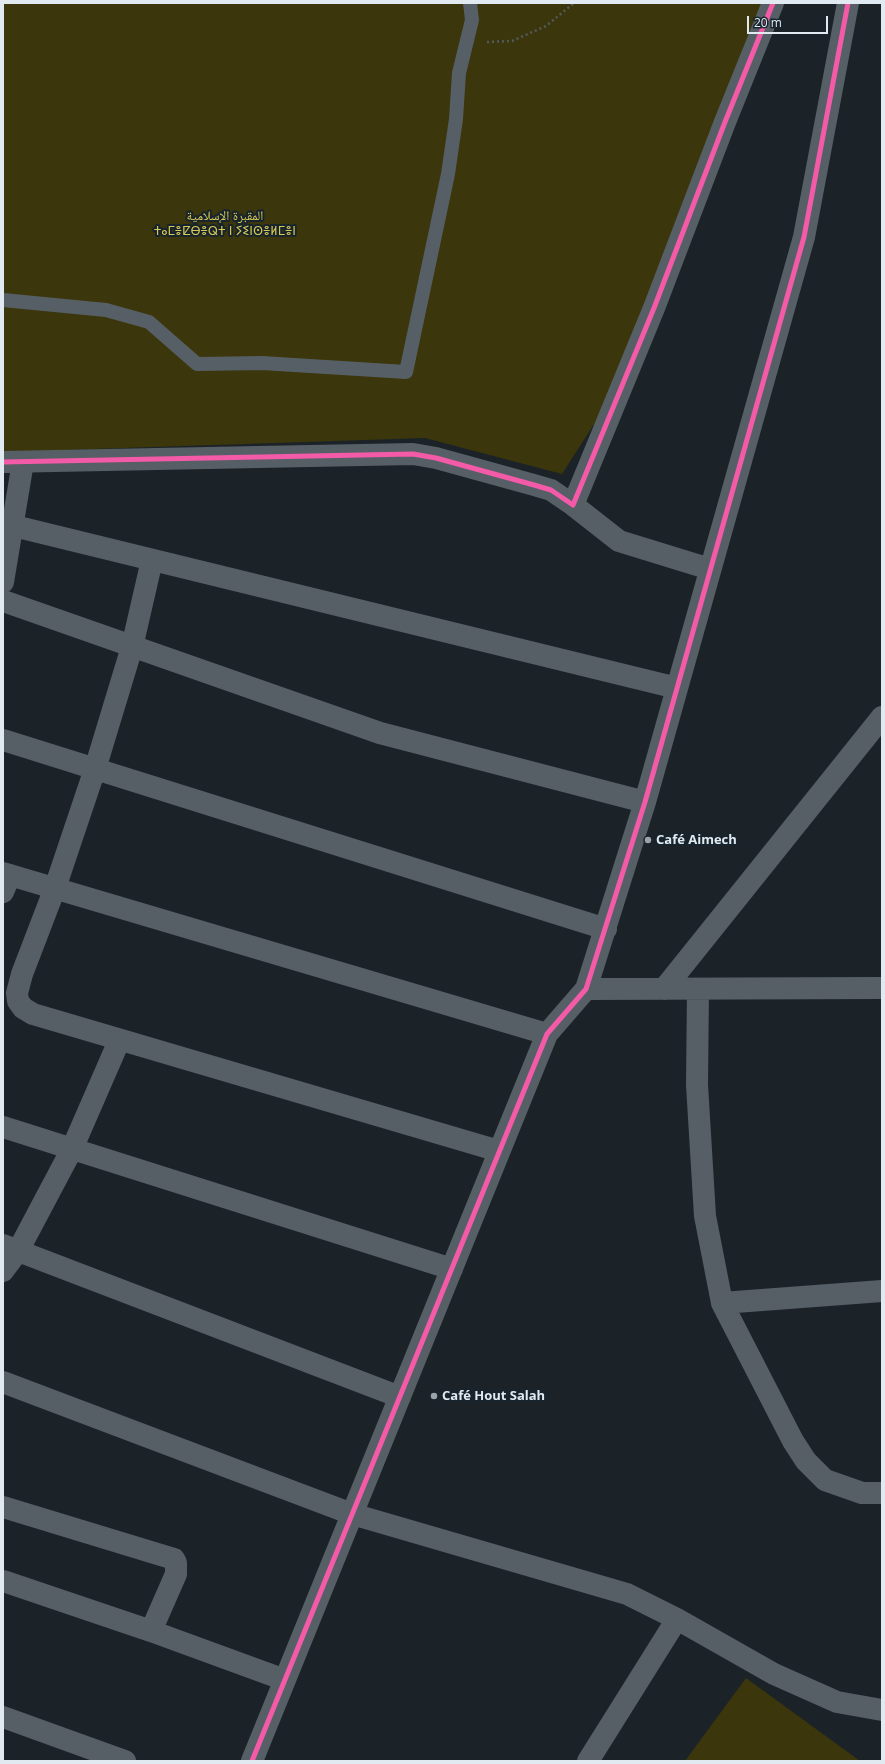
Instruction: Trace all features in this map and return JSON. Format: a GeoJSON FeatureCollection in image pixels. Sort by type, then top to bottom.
{"type":"FeatureCollection","features":[{"type":"Feature","properties":{"kind":"street"},"geometry":{"type":"LineString","coordinates":[[573,505],[652,316],[725,122],[773,3]]}},
{"type":"Feature","properties":{"kind":"street"},"geometry":{"type":"LineString","coordinates":[[252,1761],[547,1034],[586,989],[645,802],[804,237],[848,3]]}},
{"type":"Feature","properties":{"kind":"street"},"geometry":{"type":"LineString","coordinates":[[3,582],[14,526],[13,462],[413,454],[436,458],[534,484],[551,490],[619,541],[710,569]]}},
{"type":"Feature","properties":{"kind":"street"},"geometry":{"type":"LineString","coordinates":[[14,526],[677,688]]}},
{"type":"Feature","properties":{"kind":"street"},"geometry":{"type":"LineString","coordinates":[[152,560],[132,647],[95,769],[55,888],[22,974],[17,993],[18,1001],[23,1008],[33,1014],[119,1041],[499,1151]]}},
{"type":"Feature","properties":{"kind":"street"},"geometry":{"type":"LineString","coordinates":[[3,601],[380,734],[645,802]]}},
{"type":"Feature","properties":{"kind":"street"},"geometry":{"type":"LineString","coordinates":[[664,989],[882,717]]}},
{"type":"Feature","properties":{"kind":"street"},"geometry":{"type":"LineString","coordinates":[[3,740],[606,929]]}},
{"type":"Feature","properties":{"kind":"street"},"geometry":{"type":"LineString","coordinates":[[5,880],[55,888],[547,1034]]}},
{"type":"Feature","properties":{"kind":"street"},"geometry":{"type":"LineString","coordinates":[[586,989],[882,988]]}},
{"type":"Feature","properties":{"kind":"street"},"geometry":{"type":"LineString","coordinates":[[698,989],[697,1085],[705,1216],[722,1303],[794,1441],[806,1461],[825,1480],[862,1492],[882,1493]]}},
{"type":"Feature","properties":{"kind":"street"},"geometry":{"type":"LineString","coordinates":[[3,1271],[11,1248],[72,1149],[119,1041]]}},
{"type":"Feature","properties":{"kind":"street"},"geometry":{"type":"LineString","coordinates":[[3,1127],[452,1269]]}},
{"type":"Feature","properties":{"kind":"street"},"geometry":{"type":"LineString","coordinates":[[11,1248],[400,1397]]}},
{"type":"Feature","properties":{"kind":"street"},"geometry":{"type":"LineString","coordinates":[[722,1303],[882,1291]]}},
{"type":"Feature","properties":{"kind":"street"},"geometry":{"type":"LineString","coordinates":[[3,1382],[352,1514],[627,1594],[677,1619],[774,1674],[837,1702],[882,1710]]}},
{"type":"Feature","properties":{"kind":"street"},"geometry":{"type":"LineString","coordinates":[[3,1507],[174,1559],[177,1569],[176,1574],[151,1630]]}},
{"type":"Feature","properties":{"kind":"street"},"geometry":{"type":"LineString","coordinates":[[3,1581],[151,1630],[285,1680]]}},
{"type":"Feature","properties":{"kind":"street"},"geometry":{"type":"LineString","coordinates":[[588,1761],[677,1619]]}},
{"type":"Feature","properties":{"kind":"street"},"geometry":{"type":"LineString","coordinates":[[3,1717],[126,1761]]}},
{"type":"Feature","properties":{"kind":"lane"},"geometry":{"type":"LineString","coordinates":[[3,300],[106,310],[149,322],[197,364],[262,364],[406,372],[448,174],[456,120],[459,74],[472,20],[470,3]]}},
{"type":"Feature","properties":{"kind":"path"},"geometry":{"type":"LineString","coordinates":[[467,42],[512,41],[546,26],[570,4],[574,3]]}},
{"type":"Feature","properties":{"kind":"green space","name":"المقبرة الإسلامية ⵜⴰⵎⴻⵇⴱⴻⵕⵜ ⵏ ⵢⵉⵏⵙⴻⵍⵎⴻⵏ"},"geometry":{"type":"Polygon","coordinates":[[[3,3],[774,3],[618,387],[562,474],[425,438],[3,452],[3,3]]]}},
{"type":"Feature","properties":{"kind":"green space"},"geometry":{"type":"Polygon","coordinates":[[[746,1678],[860,1761],[685,1761],[746,1678]]]}},
{"type":"Feature","properties":{"kind":"cycle path"},"geometry":{"type":"LineString","coordinates":[[3,462],[413,454],[436,458],[551,490],[573,505],[654,308],[725,122],[773,3]]}},
{"type":"Feature","properties":{"kind":"cycle path"},"geometry":{"type":"LineString","coordinates":[[252,1761],[547,1034],[586,989],[645,802],[804,237],[848,3]]}},
{"type":"Feature","properties":{"kind":"place","name":"Café Aimech"},"geometry":{"type":"Point","coordinates":[648,840]}},
{"type":"Feature","properties":{"kind":"place","name":"Café Hout Salah"},"geometry":{"type":"Point","coordinates":[434,1396]}}]}
